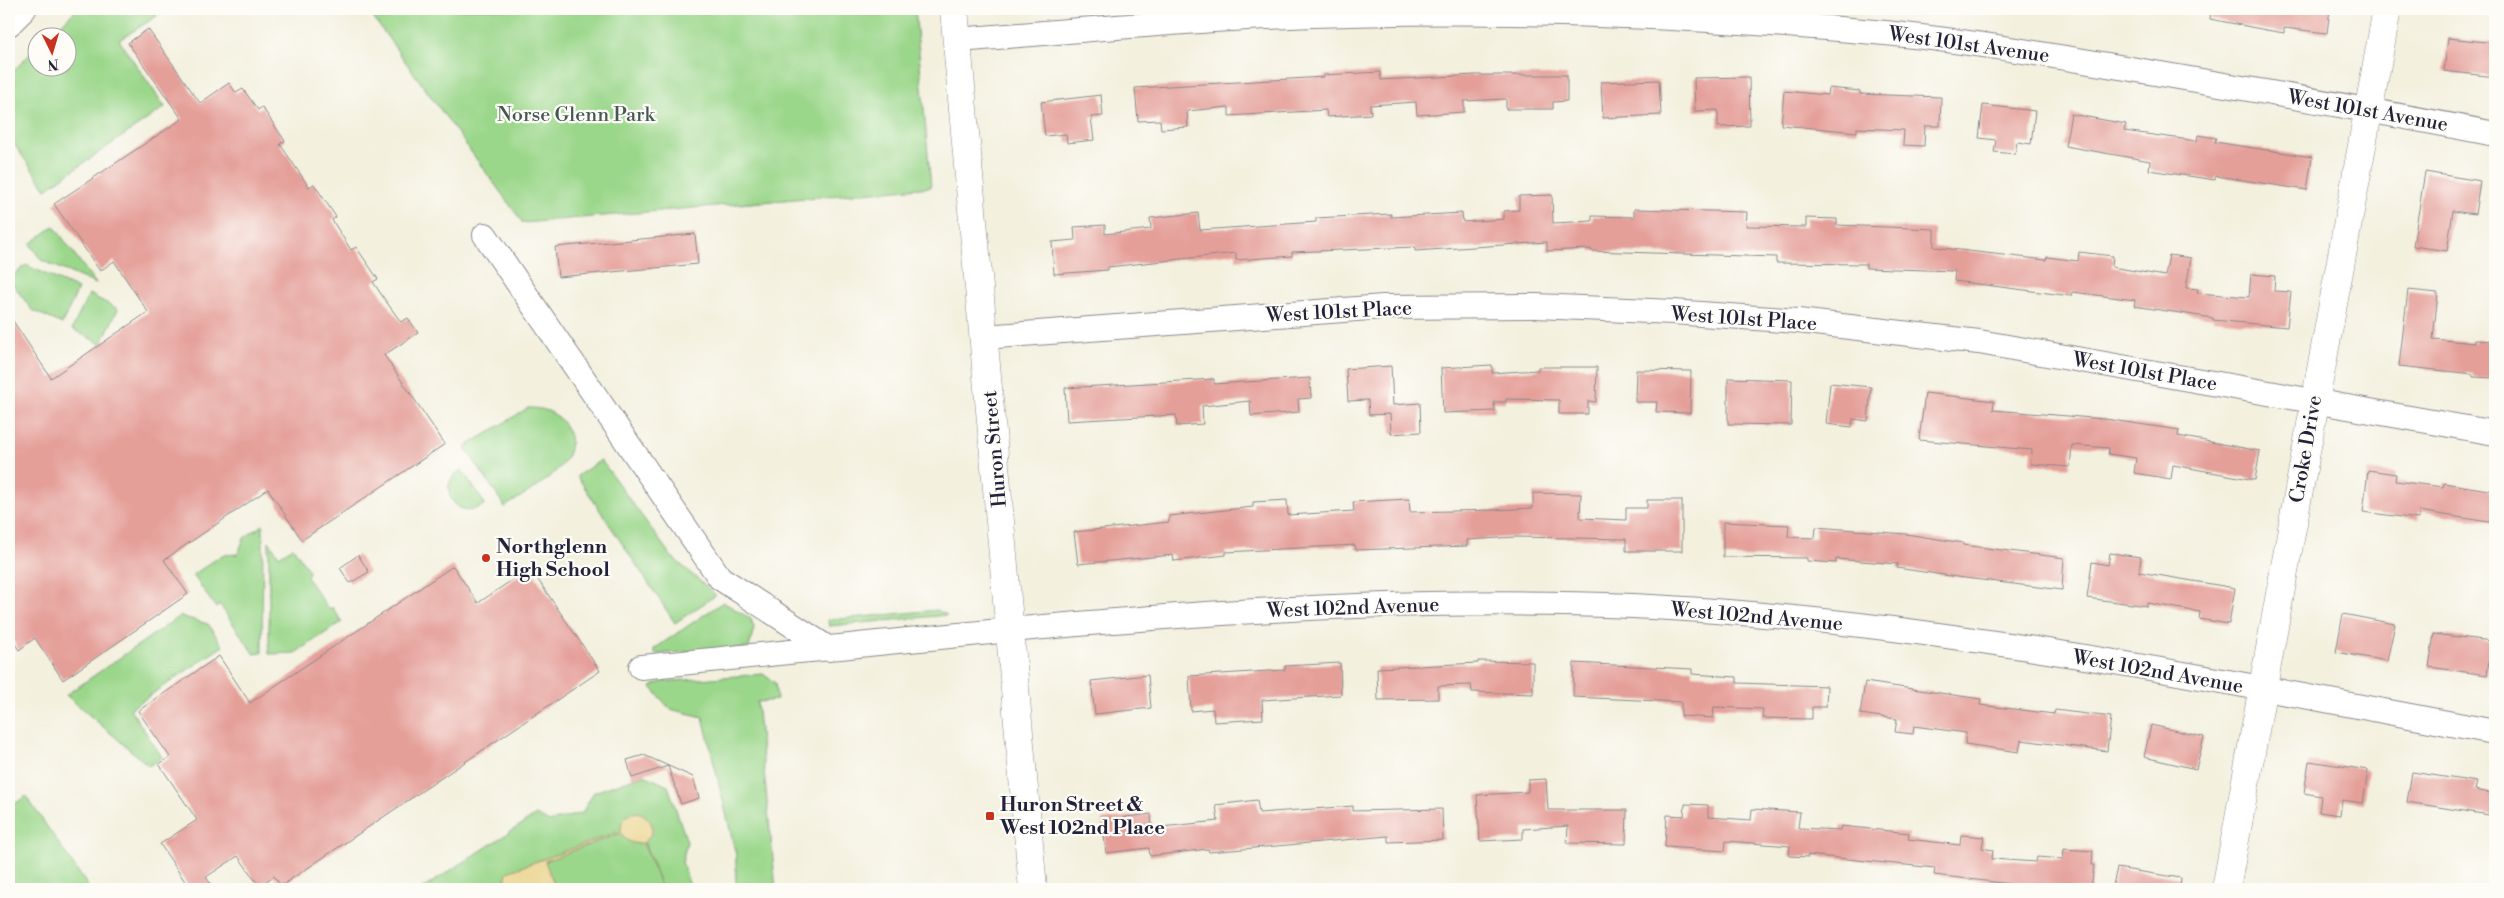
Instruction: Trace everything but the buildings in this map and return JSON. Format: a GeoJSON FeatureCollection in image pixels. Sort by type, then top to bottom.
{"type":"FeatureCollection","features":[{"type":"Feature","properties":{"kind":"street"},"geometry":{"type":"LineString","coordinates":[[9,24],[24,9]]}},
{"type":"Feature","properties":{"kind":"street","name":"Huron Street"},"geometry":{"type":"LineString","coordinates":[[954,9],[1011,631],[1032,889]]}},
{"type":"Feature","properties":{"kind":"street","name":"Croke Drive"},"geometry":{"type":"LineString","coordinates":[[2226,889],[2387,9]]}},
{"type":"Feature","properties":{"kind":"street","name":"West 101st Avenue"},"geometry":{"type":"LineString","coordinates":[[957,40],[1268,17],[1427,13],[1550,13],[1719,20],[1877,32],[2020,50],[2368,108],[2495,134]]}},
{"type":"Feature","properties":{"kind":"street"},"geometry":{"type":"LineString","coordinates":[[485,235],[720,578],[829,649]]}},
{"type":"Feature","properties":{"kind":"street","name":"West 101st Place"},"geometry":{"type":"LineString","coordinates":[[984,337],[1382,307],[1536,306],[1673,312],[1798,322],[1980,342],[2314,400],[2495,434]]}},
{"type":"Feature","properties":{"kind":"street","name":"West 102nd Avenue"},"geometry":{"type":"LineString","coordinates":[[641,668],[1011,631],[1227,612],[1421,603],[1629,606],[1829,620],[1923,632],[2262,688],[2495,732]]}},
{"type":"Feature","properties":{"kind":"green space"},"geometry":{"type":"Polygon","coordinates":[[[77,9],[152,9],[157,16],[119,40],[165,107],[46,189],[9,137],[9,75],[28,56],[28,78],[78,78],[78,28],[57,28],[77,9]]]}},
{"type":"Feature","properties":{"kind":"green space","name":"Norse Glenn Park"},"geometry":{"type":"Polygon","coordinates":[[[367,9],[915,9],[931,187],[523,223],[367,9]]]}},
{"type":"Feature","properties":{"kind":"green space"},"geometry":{"type":"Polygon","coordinates":[[[54,226],[96,284],[41,260],[30,244],[54,226]]]}},
{"type":"Feature","properties":{"kind":"green space"},"geometry":{"type":"Polygon","coordinates":[[[26,265],[78,289],[62,324],[32,310],[9,279],[26,265]]]}},
{"type":"Feature","properties":{"kind":"green space"},"geometry":{"type":"Polygon","coordinates":[[[89,294],[118,309],[101,344],[72,329],[89,294]]]}},
{"type":"Feature","properties":{"kind":"green space"},"geometry":{"type":"Polygon","coordinates":[[[528,408],[548,411],[557,416],[564,424],[570,438],[570,451],[564,462],[554,473],[505,507],[465,447],[528,408]]]}},
{"type":"Feature","properties":{"kind":"green space"},"geometry":{"type":"Polygon","coordinates":[[[601,460],[671,556],[716,595],[675,623],[577,476],[601,460]]]}},
{"type":"Feature","properties":{"kind":"green space"},"geometry":{"type":"Polygon","coordinates":[[[462,470],[485,504],[474,509],[465,509],[457,506],[452,500],[449,492],[450,484],[454,476],[462,470]]]}},
{"type":"Feature","properties":{"kind":"green space"},"geometry":{"type":"Polygon","coordinates":[[[263,525],[262,653],[254,654],[220,605],[216,608],[193,575],[222,555],[238,554],[244,538],[263,525]]]}},
{"type":"Feature","properties":{"kind":"green space"},"geometry":{"type":"Polygon","coordinates":[[[269,541],[279,556],[293,547],[309,571],[307,578],[328,608],[333,608],[342,622],[295,653],[269,654],[269,541]]]}},
{"type":"Feature","properties":{"kind":"green space"},"geometry":{"type":"Polygon","coordinates":[[[723,602],[751,619],[754,628],[749,648],[655,654],[654,649],[723,602]]]}},
{"type":"Feature","properties":{"kind":"green space"},"geometry":{"type":"Polygon","coordinates":[[[937,610],[947,615],[829,626],[828,620],[937,610]]]}},
{"type":"Feature","properties":{"kind":"green space"},"geometry":{"type":"Polygon","coordinates":[[[180,616],[208,624],[223,646],[130,709],[162,757],[149,766],[66,695],[180,616]]]}},
{"type":"Feature","properties":{"kind":"green space"},"geometry":{"type":"Polygon","coordinates":[[[763,674],[775,683],[777,700],[757,702],[776,889],[736,889],[736,855],[703,717],[670,709],[651,687],[660,682],[763,674]]]}},
{"type":"Feature","properties":{"kind":"green space"},"geometry":{"type":"Polygon","coordinates":[[[644,775],[668,786],[687,842],[682,862],[691,889],[422,889],[536,815],[549,822],[582,813],[594,792],[644,775]]]}},
{"type":"Feature","properties":{"kind":"green space"},"geometry":{"type":"Polygon","coordinates":[[[26,796],[90,889],[9,889],[9,808],[26,796]]]}},
{"type":"Feature","properties":{"kind":"sand"},"geometry":{"type":"Polygon","coordinates":[[[637,812],[647,817],[652,825],[651,834],[644,842],[662,889],[643,843],[636,844],[630,842],[621,833],[545,861],[556,889],[504,889],[507,872],[621,831],[624,818],[637,812]]]}},
{"type":"Feature","properties":{"kind":"place","name":"Northglenn High School"},"geometry":{"type":"Point","coordinates":[486,558]}},
{"type":"Feature","properties":{"kind":"place","name":"Huron Street & West 102nd Place"},"geometry":{"type":"Point","coordinates":[990,816]}}]}
